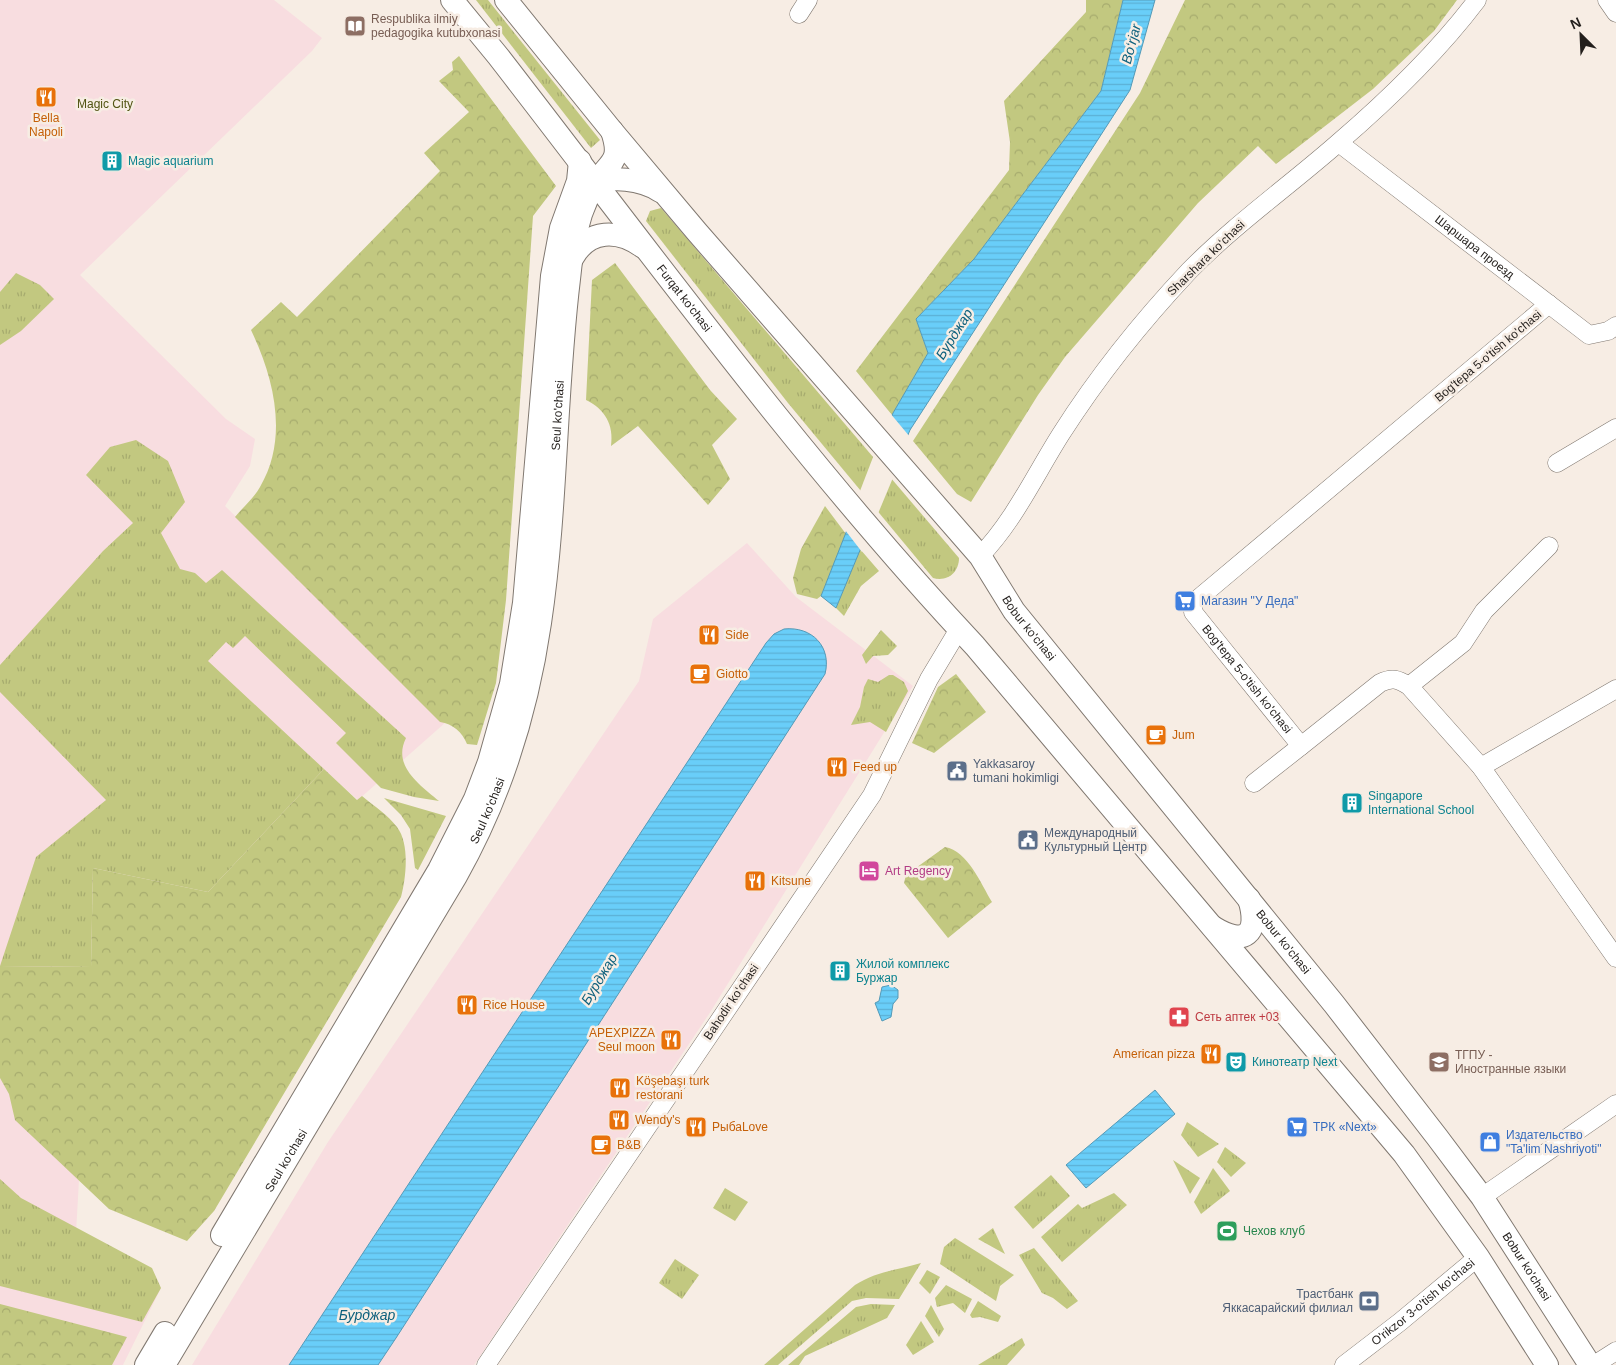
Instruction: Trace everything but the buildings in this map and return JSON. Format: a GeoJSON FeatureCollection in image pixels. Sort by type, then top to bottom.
{"type":"FeatureCollection","features":[{"type":"Feature","properties":{"kind":"main road","name":"Furqat ko'chasi"},"geometry":{"type":"LineString","coordinates":[[452,0],[580,161],[775,416],[922,590],[959,629]]}},
{"type":"Feature","properties":{"kind":"main road"},"geometry":{"type":"LineString","coordinates":[[506,0],[612,131],[666,194]]}},
{"type":"Feature","properties":{"kind":"main road","name":"Seul ko'chasi"},"geometry":{"type":"LineString","coordinates":[[571,201],[582,190],[596,182],[610,167],[615,156],[616,144],[612,131]]}},
{"type":"Feature","properties":{"kind":"main road","name":"Seul ko'chasi"},"geometry":{"type":"LineString","coordinates":[[146,1365],[439,870],[475,799],[489,762],[506,704],[522,617],[552,276],[561,228],[578,181],[580,161]]}},
{"type":"Feature","properties":{"kind":"main road"},"geometry":{"type":"LineString","coordinates":[[596,182],[629,180],[647,184],[666,194]]}},
{"type":"Feature","properties":{"kind":"main road","name":"Seul ko'chasi"},"geometry":{"type":"LineString","coordinates":[[164,1365],[456,876],[484,821],[507,763],[528,686],[543,606],[569,278],[582,214],[596,182]]}},
{"type":"Feature","properties":{"kind":"main road"},"geometry":{"type":"LineString","coordinates":[[629,227],[626,208],[627,199],[633,191],[651,188],[666,194]]}},
{"type":"Feature","properties":{"kind":"main road","name":"Bobur ko'chasi"},"geometry":{"type":"LineString","coordinates":[[666,194],[961,532],[980,556],[1014,611],[1334,1004],[1482,1197],[1590,1365]]}},
{"type":"Feature","properties":{"kind":"main road"},"geometry":{"type":"LineString","coordinates":[[573,258],[583,242],[605,234],[625,236],[648,250]]}},
{"type":"Feature","properties":{"kind":"main road"},"geometry":{"type":"LineString","coordinates":[[959,629],[1404,1154],[1478,1257],[1547,1365]]}},
{"type":"Feature","properties":{"kind":"main road"},"geometry":{"type":"LineString","coordinates":[[1212,927],[1228,936],[1238,938],[1248,933],[1253,926],[1254,916],[1249,899]]}},
{"type":"Feature","properties":{"kind":"street","name":"Sharshara koʻchasi"},"geometry":{"type":"LineString","coordinates":[[980,556],[1005,528],[1034,477],[1093,386],[1157,307],[1230,232],[1338,143],[1442,44],[1477,0]]}},
{"type":"Feature","properties":{"kind":"street"},"geometry":{"type":"LineString","coordinates":[[1607,0],[1616,13]]}},
{"type":"Feature","properties":{"kind":"street","name":"Шаршара проезд"},"geometry":{"type":"LineString","coordinates":[[1338,143],[1590,335],[1608,331],[1616,326]]}},
{"type":"Feature","properties":{"kind":"street","name":"Bog'tepa 5-o'tish ko'chasi"},"geometry":{"type":"LineString","coordinates":[[1409,686],[1397,679],[1389,679],[1380,683],[1302,746],[1193,612],[1193,603],[1549,304]]}},
{"type":"Feature","properties":{"kind":"street"},"geometry":{"type":"LineString","coordinates":[[1557,463],[1616,428]]}},
{"type":"Feature","properties":{"kind":"street"},"geometry":{"type":"LineString","coordinates":[[1549,546],[1484,611],[1463,643],[1409,686],[1481,767],[1616,958]]}},
{"type":"Feature","properties":{"kind":"street","name":"Bahodir koʻchasi"},"geometry":{"type":"LineString","coordinates":[[486,1365],[872,796],[929,680],[959,629]]}},
{"type":"Feature","properties":{"kind":"street"},"geometry":{"type":"LineString","coordinates":[[1481,767],[1616,689]]}},
{"type":"Feature","properties":{"kind":"street"},"geometry":{"type":"LineString","coordinates":[[1254,783],[1302,746]]}},
{"type":"Feature","properties":{"kind":"street"},"geometry":{"type":"LineString","coordinates":[[1482,1197],[1616,1104]]}},
{"type":"Feature","properties":{"kind":"street","name":"O'rikzor 3-o'tish ko'chasi"},"geometry":{"type":"LineString","coordinates":[[1344,1365],[1400,1322],[1478,1257]]}},
{"type":"Feature","properties":{"kind":"street"},"geometry":{"type":"LineString","coordinates":[[1594,1365],[1616,1351]]}},
{"type":"Feature","properties":{"kind":"shaded area"},"geometry":{"type":"Polygon","coordinates":[[[0,0],[274,0],[322,38],[312,51],[80,275],[226,419],[255,439],[250,466],[225,506],[446,722],[358,800],[324,770],[208,892],[93,868],[91,967],[76,1233],[161,1288],[123,1365],[0,1365],[0,0]]]}},
{"type":"Feature","properties":{"kind":"shaded area"},"geometry":{"type":"Polygon","coordinates":[[[747,543],[796,597],[913,686],[709,1014],[474,1365],[192,1365],[328,1142],[639,681],[653,619],[747,543]]]}},
{"type":"Feature","properties":{"kind":"green space"},"geometry":{"type":"Polygon","coordinates":[[[476,0],[488,0],[600,140],[591,148],[476,0]]]}},
{"type":"Feature","properties":{"kind":"green space"},"geometry":{"type":"Polygon","coordinates":[[[1086,0],[1123,0],[1101,91],[974,259],[916,319],[928,353],[892,415],[856,371],[1009,170],[1010,142],[1004,101],[1086,12],[1086,0]]]}},
{"type":"Feature","properties":{"kind":"green space"},"geometry":{"type":"Polygon","coordinates":[[[1185,0],[1457,0],[1434,31],[1373,89],[1276,164],[1258,146],[1198,203],[1065,357],[1038,395],[971,502],[957,494],[913,441],[1140,93],[1185,0]]]}},
{"type":"Feature","properties":{"kind":"green space"},"geometry":{"type":"Polygon","coordinates":[[[459,56],[556,186],[533,216],[506,600],[496,683],[477,745],[467,744],[456,729],[440,722],[235,517],[258,491],[269,468],[274,449],[276,428],[272,388],[251,330],[281,302],[297,317],[440,171],[424,153],[469,112],[439,81],[453,70],[452,62],[459,56]]]}},
{"type":"Feature","properties":{"kind":"green space"},"geometry":{"type":"Polygon","coordinates":[[[661,208],[959,558],[957,568],[952,575],[943,579],[933,578],[788,403],[646,221],[650,211],[661,208]]]}},
{"type":"Feature","properties":{"kind":"green space"},"geometry":{"type":"Polygon","coordinates":[[[615,263],[710,390],[737,419],[712,445],[730,479],[708,505],[638,426],[611,446],[611,431],[607,418],[598,408],[586,400],[592,280],[615,263]]]}},
{"type":"Feature","properties":{"kind":"green space"},"geometry":{"type":"Polygon","coordinates":[[[16,273],[40,285],[54,299],[21,331],[0,345],[0,292],[16,273]]]}},
{"type":"Feature","properties":{"kind":"green space"},"geometry":{"type":"Polygon","coordinates":[[[136,440],[168,461],[185,502],[161,533],[180,569],[195,573],[206,583],[222,570],[406,738],[403,748],[405,766],[410,774],[439,801],[414,797],[381,788],[336,743],[346,733],[245,636],[233,648],[226,642],[208,661],[324,769],[208,892],[93,868],[91,967],[0,966],[36,857],[106,800],[0,692],[0,665],[103,551],[133,523],[86,475],[110,447],[136,440]]]}},
{"type":"Feature","properties":{"kind":"green space"},"geometry":{"type":"Polygon","coordinates":[[[825,506],[846,534],[821,596],[817,599],[797,594],[793,578],[801,549],[825,506]]]}},
{"type":"Feature","properties":{"kind":"green space"},"geometry":{"type":"Polygon","coordinates":[[[860,549],[879,571],[861,586],[844,616],[836,608],[860,549]]]}},
{"type":"Feature","properties":{"kind":"green space"},"geometry":{"type":"Polygon","coordinates":[[[881,630],[897,646],[888,655],[873,656],[866,664],[862,655],[881,630]]]}},
{"type":"Feature","properties":{"kind":"green space"},"geometry":{"type":"Polygon","coordinates":[[[956,674],[986,712],[934,753],[912,743],[938,687],[956,674]]]}},
{"type":"Feature","properties":{"kind":"green space"},"geometry":{"type":"Polygon","coordinates":[[[889,675],[893,675],[904,682],[908,691],[886,732],[870,722],[851,725],[860,707],[864,687],[868,679],[878,682],[889,675]]]}},
{"type":"Feature","properties":{"kind":"green space"},"geometry":{"type":"Polygon","coordinates":[[[324,769],[357,800],[362,796],[397,827],[404,842],[406,861],[401,897],[214,1211],[187,1241],[109,1209],[15,1120],[9,1094],[0,1078],[0,966],[91,967],[93,868],[208,892],[324,769]]]}},
{"type":"Feature","properties":{"kind":"green space"},"geometry":{"type":"Polygon","coordinates":[[[384,798],[446,816],[418,870],[415,868],[410,829],[401,815],[384,798]]]}},
{"type":"Feature","properties":{"kind":"green space"},"geometry":{"type":"Polygon","coordinates":[[[945,847],[953,850],[967,861],[992,902],[948,938],[904,883],[906,875],[945,847]]]}},
{"type":"Feature","properties":{"kind":"green space"},"geometry":{"type":"Polygon","coordinates":[[[1187,1122],[1219,1144],[1198,1157],[1181,1135],[1187,1122]]]}},
{"type":"Feature","properties":{"kind":"green space"},"geometry":{"type":"Polygon","coordinates":[[[1225,1147],[1246,1163],[1231,1177],[1217,1162],[1225,1147]]]}},
{"type":"Feature","properties":{"kind":"green space"},"geometry":{"type":"Polygon","coordinates":[[[1173,1160],[1200,1178],[1190,1194],[1173,1160]]]}},
{"type":"Feature","properties":{"kind":"green space"},"geometry":{"type":"Polygon","coordinates":[[[1213,1168],[1230,1191],[1201,1214],[1194,1202],[1213,1168]]]}},
{"type":"Feature","properties":{"kind":"green space"},"geometry":{"type":"Polygon","coordinates":[[[1051,1175],[1070,1196],[1033,1229],[1014,1207],[1051,1175]]]}},
{"type":"Feature","properties":{"kind":"green space"},"geometry":{"type":"Polygon","coordinates":[[[0,1179],[21,1198],[152,1268],[161,1288],[142,1322],[0,1286],[0,1179]]]}},
{"type":"Feature","properties":{"kind":"green space"},"geometry":{"type":"Polygon","coordinates":[[[725,1188],[748,1202],[735,1221],[713,1208],[725,1188]]]}},
{"type":"Feature","properties":{"kind":"green space"},"geometry":{"type":"Polygon","coordinates":[[[1114,1193],[1127,1205],[1062,1262],[1041,1237],[1078,1204],[1082,1208],[1114,1193]]]}},
{"type":"Feature","properties":{"kind":"green space"},"geometry":{"type":"Polygon","coordinates":[[[993,1228],[1005,1254],[978,1239],[993,1228]]]}},
{"type":"Feature","properties":{"kind":"green space"},"geometry":{"type":"Polygon","coordinates":[[[955,1238],[1014,1275],[1000,1286],[996,1301],[940,1264],[944,1247],[955,1238]]]}},
{"type":"Feature","properties":{"kind":"green space"},"geometry":{"type":"Polygon","coordinates":[[[1034,1248],[1078,1301],[1067,1309],[1053,1298],[1042,1293],[1019,1255],[1034,1248]]]}},
{"type":"Feature","properties":{"kind":"green space"},"geometry":{"type":"Polygon","coordinates":[[[675,1259],[699,1275],[682,1299],[659,1283],[675,1259]]]}},
{"type":"Feature","properties":{"kind":"green space"},"geometry":{"type":"Polygon","coordinates":[[[921,1263],[899,1299],[866,1298],[852,1301],[778,1365],[764,1365],[855,1285],[879,1274],[921,1263]]]}},
{"type":"Feature","properties":{"kind":"green space"},"geometry":{"type":"Polygon","coordinates":[[[927,1270],[940,1277],[930,1294],[919,1283],[927,1270]]]}},
{"type":"Feature","properties":{"kind":"green space"},"geometry":{"type":"Polygon","coordinates":[[[946,1285],[972,1299],[965,1313],[953,1303],[937,1307],[935,1298],[946,1285]]]}},
{"type":"Feature","properties":{"kind":"green space"},"geometry":{"type":"Polygon","coordinates":[[[978,1301],[1001,1316],[998,1322],[980,1317],[972,1318],[970,1315],[978,1301]]]}},
{"type":"Feature","properties":{"kind":"green space"},"geometry":{"type":"Polygon","coordinates":[[[0,1304],[127,1337],[112,1365],[0,1365],[0,1304]]]}},
{"type":"Feature","properties":{"kind":"green space"},"geometry":{"type":"Polygon","coordinates":[[[871,1304],[895,1305],[887,1318],[805,1356],[799,1365],[788,1365],[856,1307],[871,1304]]]}},
{"type":"Feature","properties":{"kind":"green space"},"geometry":{"type":"Polygon","coordinates":[[[931,1305],[944,1329],[939,1337],[925,1316],[931,1305]]]}},
{"type":"Feature","properties":{"kind":"green space"},"geometry":{"type":"Polygon","coordinates":[[[921,1321],[934,1342],[913,1355],[906,1345],[921,1321]]]}},
{"type":"Feature","properties":{"kind":"green space"},"geometry":{"type":"Polygon","coordinates":[[[1022,1338],[1025,1345],[1007,1365],[978,1365],[1022,1338]]]}},
{"type":"Feature","properties":{"kind":"water","name":"Бурджар"},"geometry":{"type":"Polygon","coordinates":[[[1123,0],[1155,0],[1130,90],[910,430],[836,608],[821,596],[893,413],[928,353],[916,319],[974,259],[1101,91],[1123,0]]]}},
{"type":"Feature","properties":{"kind":"water","name":"Бурджар"},"geometry":{"type":"Polygon","coordinates":[[[784,629],[803,631],[818,640],[825,655],[825,674],[378,1365],[289,1365],[766,643],[774,634],[784,629]]]}},
{"type":"Feature","properties":{"kind":"water"},"geometry":{"type":"Polygon","coordinates":[[[891,985],[898,990],[898,998],[893,1004],[891,1017],[882,1021],[875,1003],[879,1001],[882,987],[891,985]]]}},
{"type":"Feature","properties":{"kind":"water"},"geometry":{"type":"Polygon","coordinates":[[[1155,1090],[1175,1114],[1086,1188],[1066,1165],[1155,1090]]]}},
{"type":"Feature","properties":{"kind":"pier"},"geometry":{"type":"Polygon","coordinates":[[[890,413],[910,437],[862,552],[845,530],[890,413]]]}},
{"type":"Feature","properties":{"kind":"place","name":"Respublika ilmiy pedagogika kutubxonasi"},"geometry":{"type":"Point","coordinates":[355,26]}},
{"type":"Feature","properties":{"kind":"place","name":"Bella Napoli"},"geometry":{"type":"Point","coordinates":[46,97]}},
{"type":"Feature","properties":{"kind":"place","name":"Magic aquarium"},"geometry":{"type":"Point","coordinates":[112,161]}},
{"type":"Feature","properties":{"kind":"place","name":"Магазин \"У Деда\""},"geometry":{"type":"Point","coordinates":[1185,601]}},
{"type":"Feature","properties":{"kind":"place","name":"Side"},"geometry":{"type":"Point","coordinates":[709,635]}},
{"type":"Feature","properties":{"kind":"place","name":"Giotto"},"geometry":{"type":"Point","coordinates":[700,674]}},
{"type":"Feature","properties":{"kind":"place","name":"Jum"},"geometry":{"type":"Point","coordinates":[1156,735]}},
{"type":"Feature","properties":{"kind":"place","name":"Feed up"},"geometry":{"type":"Point","coordinates":[837,767]}},
{"type":"Feature","properties":{"kind":"place","name":"Yakkasaroy tumani hokimligi"},"geometry":{"type":"Point","coordinates":[957,771]}},
{"type":"Feature","properties":{"kind":"place","name":"Singapore International School"},"geometry":{"type":"Point","coordinates":[1352,803]}},
{"type":"Feature","properties":{"kind":"place","name":"Международный Культурный Центр"},"geometry":{"type":"Point","coordinates":[1028,840]}},
{"type":"Feature","properties":{"kind":"place","name":"Art Regency"},"geometry":{"type":"Point","coordinates":[869,871]}},
{"type":"Feature","properties":{"kind":"place","name":"Kitsune"},"geometry":{"type":"Point","coordinates":[755,881]}},
{"type":"Feature","properties":{"kind":"place","name":"Жилой комплекс Буржар"},"geometry":{"type":"Point","coordinates":[840,971]}},
{"type":"Feature","properties":{"kind":"place","name":"Rice House"},"geometry":{"type":"Point","coordinates":[467,1005]}},
{"type":"Feature","properties":{"kind":"place","name":"Сеть аптек +03"},"geometry":{"type":"Point","coordinates":[1179,1017]}},
{"type":"Feature","properties":{"kind":"place","name":"APEXPIZZA Seul moon"},"geometry":{"type":"Point","coordinates":[671,1040]}},
{"type":"Feature","properties":{"kind":"place","name":"American pizza"},"geometry":{"type":"Point","coordinates":[1211,1054]}},
{"type":"Feature","properties":{"kind":"place","name":"Кинотеатр Next"},"geometry":{"type":"Point","coordinates":[1236,1062]}},
{"type":"Feature","properties":{"kind":"place","name":"ТГПУ - Иностранные языки"},"geometry":{"type":"Point","coordinates":[1439,1062]}},
{"type":"Feature","properties":{"kind":"place","name":"Köşebaşı turk restorani"},"geometry":{"type":"Point","coordinates":[620,1088]}},
{"type":"Feature","properties":{"kind":"place","name":"Wendy's"},"geometry":{"type":"Point","coordinates":[619,1120]}},
{"type":"Feature","properties":{"kind":"place","name":"РыбаLove"},"geometry":{"type":"Point","coordinates":[696,1127]}},
{"type":"Feature","properties":{"kind":"place","name":"ТРК «Next»"},"geometry":{"type":"Point","coordinates":[1297,1127]}},
{"type":"Feature","properties":{"kind":"place","name":"Издательство \"Ta'lim Nashriyoti\""},"geometry":{"type":"Point","coordinates":[1490,1142]}},
{"type":"Feature","properties":{"kind":"place","name":"B&B"},"geometry":{"type":"Point","coordinates":[601,1145]}},
{"type":"Feature","properties":{"kind":"place","name":"Чехов клуб"},"geometry":{"type":"Point","coordinates":[1227,1231]}},
{"type":"Feature","properties":{"kind":"place","name":"Трастбанк Яккасарайский филиал"},"geometry":{"type":"Point","coordinates":[1369,1301]}},
{"type":"Feature","properties":{"kind":"water label","name":"Bo‘rjar"},"geometry":{"type":"Point","coordinates":[1131,44]}},
{"type":"Feature","properties":{"kind":"park label","name":"Magic City"},"geometry":{"type":"Point","coordinates":[105,104]}}]}
